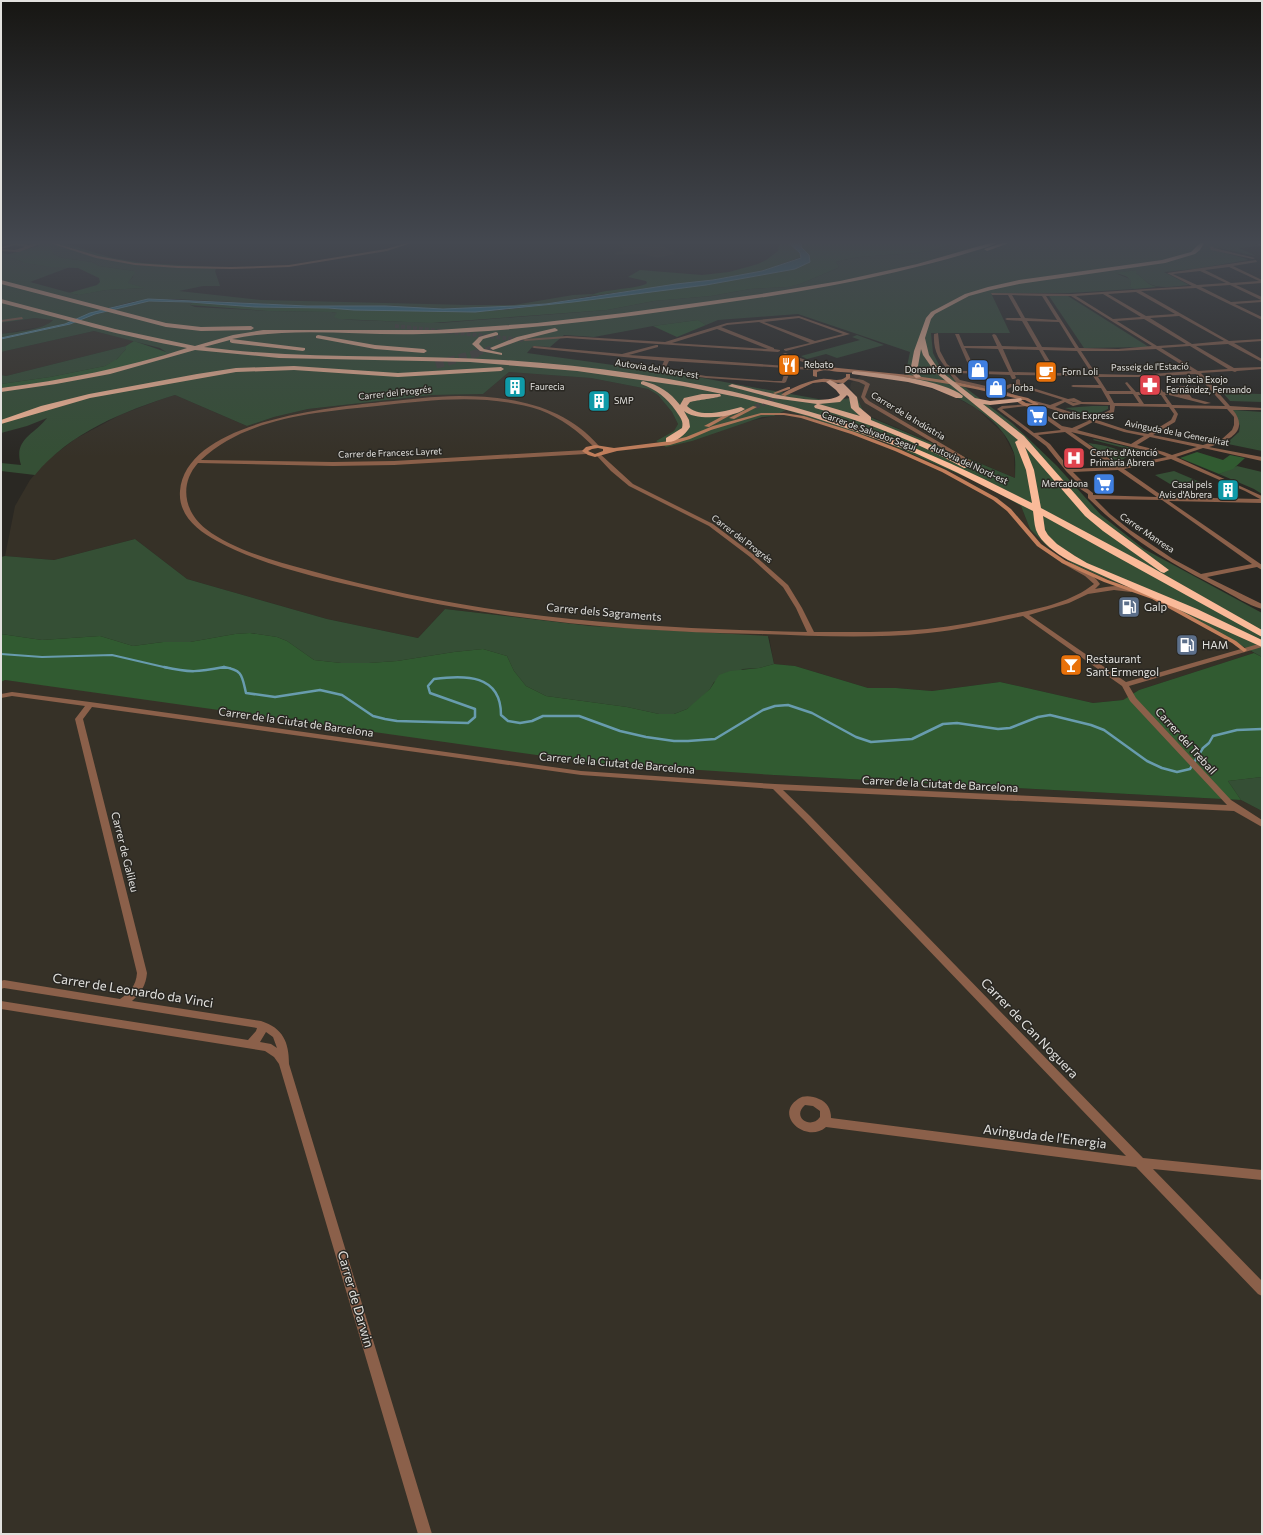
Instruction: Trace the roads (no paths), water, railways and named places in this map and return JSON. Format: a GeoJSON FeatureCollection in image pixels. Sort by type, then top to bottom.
{"type":"FeatureCollection","features":[{"type":"Feature","properties":{"kind":"highway","name":"Autovia del Nord-est"},"geometry":{"type":"LineString","coordinates":[[58,315],[181,341],[231,349],[292,353],[434,356],[582,366],[672,378],[746,393],[827,415],[906,441],[968,464],[1262,625]]}},
{"type":"Feature","properties":{"kind":"highway","name":"Autovia del Nord-est"},"geometry":{"type":"LineString","coordinates":[[67,315],[107,326],[133,336],[189,347],[243,354],[450,360],[574,368],[684,384],[742,396],[787,408],[873,434],[906,446],[970,475],[1058,520],[1262,634]]}},
{"type":"Feature","properties":{"kind":"highway"},"geometry":{"type":"LineString","coordinates":[[125,315],[212,337],[276,347],[310,349]]}},
{"type":"Feature","properties":{"kind":"highway"},"geometry":{"type":"LineString","coordinates":[[1,390],[96,375],[243,335],[283,331],[378,332],[466,330],[583,320],[622,315]]}},
{"type":"Feature","properties":{"kind":"highway"},"geometry":{"type":"LineString","coordinates":[[506,356],[482,350],[476,347],[475,343],[481,338],[500,333],[673,315]]}},
{"type":"Feature","properties":{"kind":"highway"},"geometry":{"type":"LineString","coordinates":[[493,348],[519,338],[558,330],[676,315]]}},
{"type":"Feature","properties":{"kind":"highway"},"geometry":{"type":"LineString","coordinates":[[902,375],[916,375],[919,342],[928,322],[928,318],[931,315]]}},
{"type":"Feature","properties":{"kind":"highway"},"geometry":{"type":"LineString","coordinates":[[928,322],[938,315]]}},
{"type":"Feature","properties":{"kind":"highway"},"geometry":{"type":"LineString","coordinates":[[151,322],[176,327],[201,329],[296,328],[390,331],[466,330]]}},
{"type":"Feature","properties":{"kind":"highway"},"geometry":{"type":"LineString","coordinates":[[243,335],[288,333],[388,348],[506,356],[632,369],[821,403],[836,401],[843,397],[844,395],[839,388],[826,381]]}},
{"type":"Feature","properties":{"kind":"highway"},"geometry":{"type":"LineString","coordinates":[[133,336],[163,346],[196,354],[333,370],[398,375],[530,369],[628,379],[668,385],[735,399],[802,417]]}},
{"type":"Feature","properties":{"kind":"highway"},"geometry":{"type":"LineString","coordinates":[[922,338],[926,355],[937,371],[955,387],[990,412],[1027,445],[1088,514],[1106,529],[1164,570]]}},
{"type":"Feature","properties":{"kind":"highway"},"geometry":{"type":"LineString","coordinates":[[154,340],[188,349],[248,357],[383,368],[409,368],[436,365]]}},
{"type":"Feature","properties":{"kind":"highway"},"geometry":{"type":"LineString","coordinates":[[324,350],[506,356]]}},
{"type":"Feature","properties":{"kind":"highway"},"geometry":{"type":"LineString","coordinates":[[542,358],[551,360]]}},
{"type":"Feature","properties":{"kind":"highway"},"geometry":{"type":"LineString","coordinates":[[1,422],[82,398],[222,372],[272,368],[333,370]]}},
{"type":"Feature","properties":{"kind":"highway"},"geometry":{"type":"LineString","coordinates":[[968,464],[863,416],[855,408],[853,397],[841,385],[849,378],[926,384],[952,392],[979,404]]}},
{"type":"Feature","properties":{"kind":"highway"},"geometry":{"type":"LineString","coordinates":[[628,379],[649,384],[664,391],[672,398],[684,416],[686,424],[685,428],[681,433],[668,440]]}},
{"type":"Feature","properties":{"kind":"highway"},"geometry":{"type":"LineString","coordinates":[[709,382],[832,410],[872,422],[904,435]]}},
{"type":"Feature","properties":{"kind":"highway"},"geometry":{"type":"LineString","coordinates":[[735,399],[702,396],[687,400],[683,406],[689,411],[707,415],[725,414],[741,409]]}},
{"type":"Feature","properties":{"kind":"highway"},"geometry":{"type":"LineString","coordinates":[[971,399],[990,403],[1021,401]]}},
{"type":"Feature","properties":{"kind":"highway"},"geometry":{"type":"LineString","coordinates":[[990,412],[989,407],[992,405],[1021,401]]}},
{"type":"Feature","properties":{"kind":"highway"},"geometry":{"type":"LineString","coordinates":[[684,416],[698,421],[716,422],[736,416]]}},
{"type":"Feature","properties":{"kind":"highway"},"geometry":{"type":"LineString","coordinates":[[1012,431],[1024,452],[1030,470],[1039,520],[1045,537],[1070,558],[1102,574],[1193,612],[1259,645]]}},
{"type":"Feature","properties":{"kind":"highway"},"geometry":{"type":"LineString","coordinates":[[1154,598],[1193,612]]}},
{"type":"Feature","properties":{"kind":"street"},"geometry":{"type":"LineString","coordinates":[[1020,315],[1055,374]]}},
{"type":"Feature","properties":{"kind":"street"},"geometry":{"type":"LineString","coordinates":[[1035,434],[1073,430],[1112,411],[1113,405],[1056,315]]}},
{"type":"Feature","properties":{"kind":"street"},"geometry":{"type":"LineString","coordinates":[[1103,315],[1157,348],[1197,376]]}},
{"type":"Feature","properties":{"kind":"street"},"geometry":{"type":"LineString","coordinates":[[1141,315],[1235,370]]}},
{"type":"Feature","properties":{"kind":"street"},"geometry":{"type":"LineString","coordinates":[[1111,320],[1179,315],[1262,361]]}},
{"type":"Feature","properties":{"kind":"street"},"geometry":{"type":"LineString","coordinates":[[1253,315],[1262,319]]}},
{"type":"Feature","properties":{"kind":"street"},"geometry":{"type":"LineString","coordinates":[[619,356],[728,324],[799,317],[848,334],[785,352]]}},
{"type":"Feature","properties":{"kind":"street"},"geometry":{"type":"LineString","coordinates":[[1,321],[22,318]]}},
{"type":"Feature","properties":{"kind":"street"},"geometry":{"type":"LineString","coordinates":[[1006,319],[1060,320]]}},
{"type":"Feature","properties":{"kind":"street"},"geometry":{"type":"LineString","coordinates":[[759,321],[815,343]]}},
{"type":"Feature","properties":{"kind":"street"},"geometry":{"type":"LineString","coordinates":[[716,327],[778,351]]}},
{"type":"Feature","properties":{"kind":"street","name":"Avinguda de la Generalitat"},"geometry":{"type":"LineString","coordinates":[[936,334],[936,346],[940,356],[945,365],[958,381],[1000,391],[1021,401]]}},
{"type":"Feature","properties":{"kind":"street"},"geometry":{"type":"LineString","coordinates":[[957,335],[974,372]]}},
{"type":"Feature","properties":{"kind":"street"},"geometry":{"type":"LineString","coordinates":[[994,335],[1014,376],[1019,382],[1018,384]]}},
{"type":"Feature","properties":{"kind":"street"},"geometry":{"type":"LineString","coordinates":[[551,349],[567,336]]}},
{"type":"Feature","properties":{"kind":"street"},"geometry":{"type":"LineString","coordinates":[[525,340],[567,336],[662,344],[778,351],[785,352],[809,363],[828,369]]}},
{"type":"Feature","properties":{"kind":"street"},"geometry":{"type":"LineString","coordinates":[[963,347],[1079,349],[1157,348],[1262,340]]}},
{"type":"Feature","properties":{"kind":"street"},"geometry":{"type":"LineString","coordinates":[[534,347],[667,360],[828,369],[902,375]]}},
{"type":"Feature","properties":{"kind":"street"},"geometry":{"type":"LineString","coordinates":[[667,360],[662,370],[706,377],[774,382],[784,382],[789,368]]}},
{"type":"Feature","properties":{"kind":"street"},"geometry":{"type":"LineString","coordinates":[[809,363],[817,369]]}},
{"type":"Feature","properties":{"kind":"street"},"geometry":{"type":"LineString","coordinates":[[789,368],[808,371],[826,381]]}},
{"type":"Feature","properties":{"kind":"street","name":"Passeig de l'Estació"},"geometry":{"type":"LineString","coordinates":[[953,373],[974,372],[1014,376],[1055,374],[1197,376],[1235,370],[1262,368]]}},
{"type":"Feature","properties":{"kind":"street"},"geometry":{"type":"LineString","coordinates":[[775,393],[814,375],[817,369]]}},
{"type":"Feature","properties":{"kind":"street"},"geometry":{"type":"LineString","coordinates":[[838,370],[849,378]]}},
{"type":"Feature","properties":{"kind":"street"},"geometry":{"type":"LineString","coordinates":[[783,395],[812,382],[849,378],[866,372]]}},
{"type":"Feature","properties":{"kind":"street","name":"Passeig de l'Estació"},"geometry":{"type":"LineString","coordinates":[[953,373],[1098,380],[1160,380]]}},
{"type":"Feature","properties":{"kind":"street"},"geometry":{"type":"LineString","coordinates":[[1224,376],[1262,373]]}},
{"type":"Feature","properties":{"kind":"street","name":"Avinguda de la Generalitat"},"geometry":{"type":"LineString","coordinates":[[916,375],[962,384],[1021,401],[1050,407],[1126,431],[1262,459]]}},
{"type":"Feature","properties":{"kind":"street"},"geometry":{"type":"LineString","coordinates":[[1012,385],[1007,382],[1014,376]]}},
{"type":"Feature","properties":{"kind":"street","name":"Passeig de l'Estació"},"geometry":{"type":"LineString","coordinates":[[1197,376],[1210,378]]}},
{"type":"Feature","properties":{"kind":"street","name":"Carrer de la Indústria"},"geometry":{"type":"LineString","coordinates":[[849,378],[868,385],[862,397],[867,402],[968,464]]}},
{"type":"Feature","properties":{"kind":"street"},"geometry":{"type":"LineString","coordinates":[[1069,471],[1139,465],[1172,457],[1224,440],[1234,431],[1237,425],[1236,417],[1203,378]]}},
{"type":"Feature","properties":{"kind":"street"},"geometry":{"type":"LineString","coordinates":[[1069,379],[1080,402]]}},
{"type":"Feature","properties":{"kind":"street"},"geometry":{"type":"LineString","coordinates":[[1132,446],[1173,421],[1176,414],[1172,406],[1153,381]]}},
{"type":"Feature","properties":{"kind":"street"},"geometry":{"type":"LineString","coordinates":[[1127,383],[1142,404]]}},
{"type":"Feature","properties":{"kind":"street"},"geometry":{"type":"LineString","coordinates":[[1000,391],[1012,385],[1018,384],[1068,401],[1113,405],[1262,410]]}},
{"type":"Feature","properties":{"kind":"street"},"geometry":{"type":"LineString","coordinates":[[1073,386],[1134,393],[1186,393],[1191,400]]}},
{"type":"Feature","properties":{"kind":"street"},"geometry":{"type":"LineString","coordinates":[[1171,394],[1205,403],[1224,403]]}},
{"type":"Feature","properties":{"kind":"street","name":"Carrer del Progrés"},"geometry":{"type":"LineString","coordinates":[[195,461],[201,455],[220,443],[243,431],[292,416],[329,409],[442,398],[483,398],[531,406],[552,413],[570,422],[596,446]]}},
{"type":"Feature","properties":{"kind":"street"},"geometry":{"type":"LineString","coordinates":[[1021,401],[1260,566]]}},
{"type":"Feature","properties":{"kind":"street","name":"Carrer Manresa"},"geometry":{"type":"LineString","coordinates":[[1021,401],[999,409],[1048,445],[1069,471],[1082,484],[1081,487],[1091,494],[1090,497],[1113,520],[1130,534],[1164,557],[1262,607]]}},
{"type":"Feature","properties":{"kind":"street"},"geometry":{"type":"LineString","coordinates":[[1068,401],[1074,405]]}},
{"type":"Feature","properties":{"kind":"street"},"geometry":{"type":"LineString","coordinates":[[1050,407],[1068,401]]}},
{"type":"Feature","properties":{"kind":"street"},"geometry":{"type":"LineString","coordinates":[[1056,409],[1080,402]]}},
{"type":"Feature","properties":{"kind":"street"},"geometry":{"type":"LineString","coordinates":[[605,450],[599,455],[592,455],[586,452],[587,448],[596,446],[605,450],[650,445],[679,440],[711,429],[752,406],[741,409],[686,435],[650,445]]}},
{"type":"Feature","properties":{"kind":"street","name":"Carrer de Salvador Seguí"},"geometry":{"type":"LineString","coordinates":[[711,429],[762,414],[784,414],[802,417],[853,433],[897,450],[944,471],[986,493],[1009,510],[1039,545],[1064,562],[1096,580],[1097,584],[1088,592]]}},
{"type":"Feature","properties":{"kind":"street"},"geometry":{"type":"LineString","coordinates":[[1055,425],[1162,453],[1262,498]]}},
{"type":"Feature","properties":{"kind":"street","name":"Carrer de Francesc Layret"},"geometry":{"type":"LineString","coordinates":[[195,461],[333,464],[394,463],[586,452]]}},
{"type":"Feature","properties":{"kind":"street","name":"Carrer del Progrés"},"geometry":{"type":"LineString","coordinates":[[599,455],[613,470],[631,485],[711,525],[752,556],[786,586],[799,608],[810,634]]}},
{"type":"Feature","properties":{"kind":"street","name":"Carrer dels Sagraments"},"geometry":{"type":"LineString","coordinates":[[195,461],[186,476],[182,492],[186,510],[196,524],[208,534],[231,546],[311,573],[371,589],[453,604],[532,616],[615,625],[695,630],[810,634],[872,634],[925,631],[974,625],[1025,614],[1062,603],[1088,592]]}},
{"type":"Feature","properties":{"kind":"street"},"geometry":{"type":"LineString","coordinates":[[1090,497],[1262,501]]}},
{"type":"Feature","properties":{"kind":"street","name":"Carrer de Salvador Seguí"},"geometry":{"type":"LineString","coordinates":[[1064,562],[1154,598],[1234,642],[1244,650]]}},
{"type":"Feature","properties":{"kind":"street"},"geometry":{"type":"LineString","coordinates":[[1200,576],[1260,566]]}},
{"type":"Feature","properties":{"kind":"street","name":"Carrer de Salvador Seguí"},"geometry":{"type":"LineString","coordinates":[[1088,592],[1114,588],[1131,590]]}},
{"type":"Feature","properties":{"kind":"street","name":"Carrer del Treball"},"geometry":{"type":"LineString","coordinates":[[1025,614],[1125,685],[1132,699],[1210,783],[1236,808],[1262,824]]}},
{"type":"Feature","properties":{"kind":"street"},"geometry":{"type":"LineString","coordinates":[[1125,685],[1259,645]]}},
{"type":"Feature","properties":{"kind":"street","name":"Carrer de la Ciutat de Barcelona"},"geometry":{"type":"LineString","coordinates":[[1,696],[20,695],[90,704],[575,772],[776,787],[1236,808]]}},
{"type":"Feature","properties":{"kind":"street","name":"Carrer de Galileu"},"geometry":{"type":"LineString","coordinates":[[90,704],[78,719],[142,973],[142,979],[138,988],[133,995],[122,1002]]}},
{"type":"Feature","properties":{"kind":"street","name":"Carrer de Can Noguera"},"geometry":{"type":"LineString","coordinates":[[776,787],[1262,1290]]}},
{"type":"Feature","properties":{"kind":"street","name":"Carrer de Leonardo da Vinci"},"geometry":{"type":"LineString","coordinates":[[2,984],[268,1026],[277,1034],[283,1049],[284,1064]]}},
{"type":"Feature","properties":{"kind":"street"},"geometry":{"type":"LineString","coordinates":[[1,1005],[267,1047],[274,1050],[284,1064]]}},
{"type":"Feature","properties":{"kind":"street"},"geometry":{"type":"LineString","coordinates":[[250,1044],[262,1031],[260,1025]]}},
{"type":"Feature","properties":{"kind":"street","name":"Carrer de Darwin"},"geometry":{"type":"LineString","coordinates":[[284,1064],[425,1534]]}},
{"type":"Feature","properties":{"kind":"street","name":"Avinguda de l'Energia"},"geometry":{"type":"LineString","coordinates":[[825,1122],[1140,1163],[1262,1175]]}},
{"type":"Feature","properties":{"kind":"water"},"geometry":{"type":"Polygon","coordinates":[[[86,315],[93,315],[70,324],[1,339],[1,338],[65,324],[86,315]]]}},
{"type":"Feature","properties":{"kind":"waterway"},"geometry":{"type":"LineString","coordinates":[[1,654],[42,657],[112,655],[168,668]]}},
{"type":"Feature","properties":{"kind":"waterway"},"geometry":{"type":"LineString","coordinates":[[164,667],[194,671],[224,667],[230,668]]}},
{"type":"Feature","properties":{"kind":"waterway"},"geometry":{"type":"LineString","coordinates":[[219,668],[230,668]]}},
{"type":"Feature","properties":{"kind":"waterway"},"geometry":{"type":"LineString","coordinates":[[230,668],[241,675],[246,693],[275,697],[320,690],[342,695],[373,716],[397,721],[468,723],[475,717],[475,709],[430,693],[428,686],[434,679],[458,677],[469,678],[479,680],[488,685],[495,692],[499,702],[501,715],[508,721],[520,723],[532,721],[543,716],[579,716],[620,731],[674,741],[715,739],[763,710],[775,706],[788,705],[812,713],[856,737],[871,742],[912,739],[943,724],[957,723],[998,729],[1010,728],[1038,717],[1050,715],[1091,725],[1104,730],[1147,761],[1162,768],[1177,772],[1190,769],[1203,748],[1209,743],[1213,736],[1237,730],[1262,729]]}},
{"type":"Feature","properties":{"kind":"tunnel"},"geometry":{"type":"LineString","coordinates":[[395,326],[523,340]]}},
{"type":"Feature","properties":{"kind":"tunnel"},"geometry":{"type":"LineString","coordinates":[[477,353],[493,348]]}},
{"type":"Feature","properties":{"kind":"tunnel"},"geometry":{"type":"LineString","coordinates":[[436,365],[481,352]]}},
{"type":"Feature","properties":{"kind":"tunnel"},"geometry":{"type":"LineString","coordinates":[[755,407],[783,395]]}},
{"type":"Feature","properties":{"kind":"place","name":"Rebato"},"geometry":{"type":"Point","coordinates":[789,365]}},
{"type":"Feature","properties":{"kind":"place","name":"Donant forma"},"geometry":{"type":"Point","coordinates":[978,370]}},
{"type":"Feature","properties":{"kind":"place","name":"Forn Loli"},"geometry":{"type":"Point","coordinates":[1046,372]}},
{"type":"Feature","properties":{"kind":"place","name":"Farmàcia Exojo Fernández, Fernando"},"geometry":{"type":"Point","coordinates":[1150,385]}},
{"type":"Feature","properties":{"kind":"place","name":"Faurecia"},"geometry":{"type":"Point","coordinates":[515,387]}},
{"type":"Feature","properties":{"kind":"place","name":"Jorba"},"geometry":{"type":"Point","coordinates":[996,388]}},
{"type":"Feature","properties":{"kind":"place","name":"SMP"},"geometry":{"type":"Point","coordinates":[599,401]}},
{"type":"Feature","properties":{"kind":"place","name":"Condis Express"},"geometry":{"type":"Point","coordinates":[1037,416]}},
{"type":"Feature","properties":{"kind":"place","name":"Centre d'Atenció Primària Abrera"},"geometry":{"type":"Point","coordinates":[1074,458]}},
{"type":"Feature","properties":{"kind":"place","name":"Mercadona"},"geometry":{"type":"Point","coordinates":[1104,484]}},
{"type":"Feature","properties":{"kind":"place","name":"Casal pels Avis d'Abrera"},"geometry":{"type":"Point","coordinates":[1228,490]}},
{"type":"Feature","properties":{"kind":"place","name":"Galp"},"geometry":{"type":"Point","coordinates":[1129,607]}},
{"type":"Feature","properties":{"kind":"place","name":"HAM"},"geometry":{"type":"Point","coordinates":[1187,645]}},
{"type":"Feature","properties":{"kind":"place","name":"Restaurant Sant Ermengol"},"geometry":{"type":"Point","coordinates":[1071,665]}}]}
